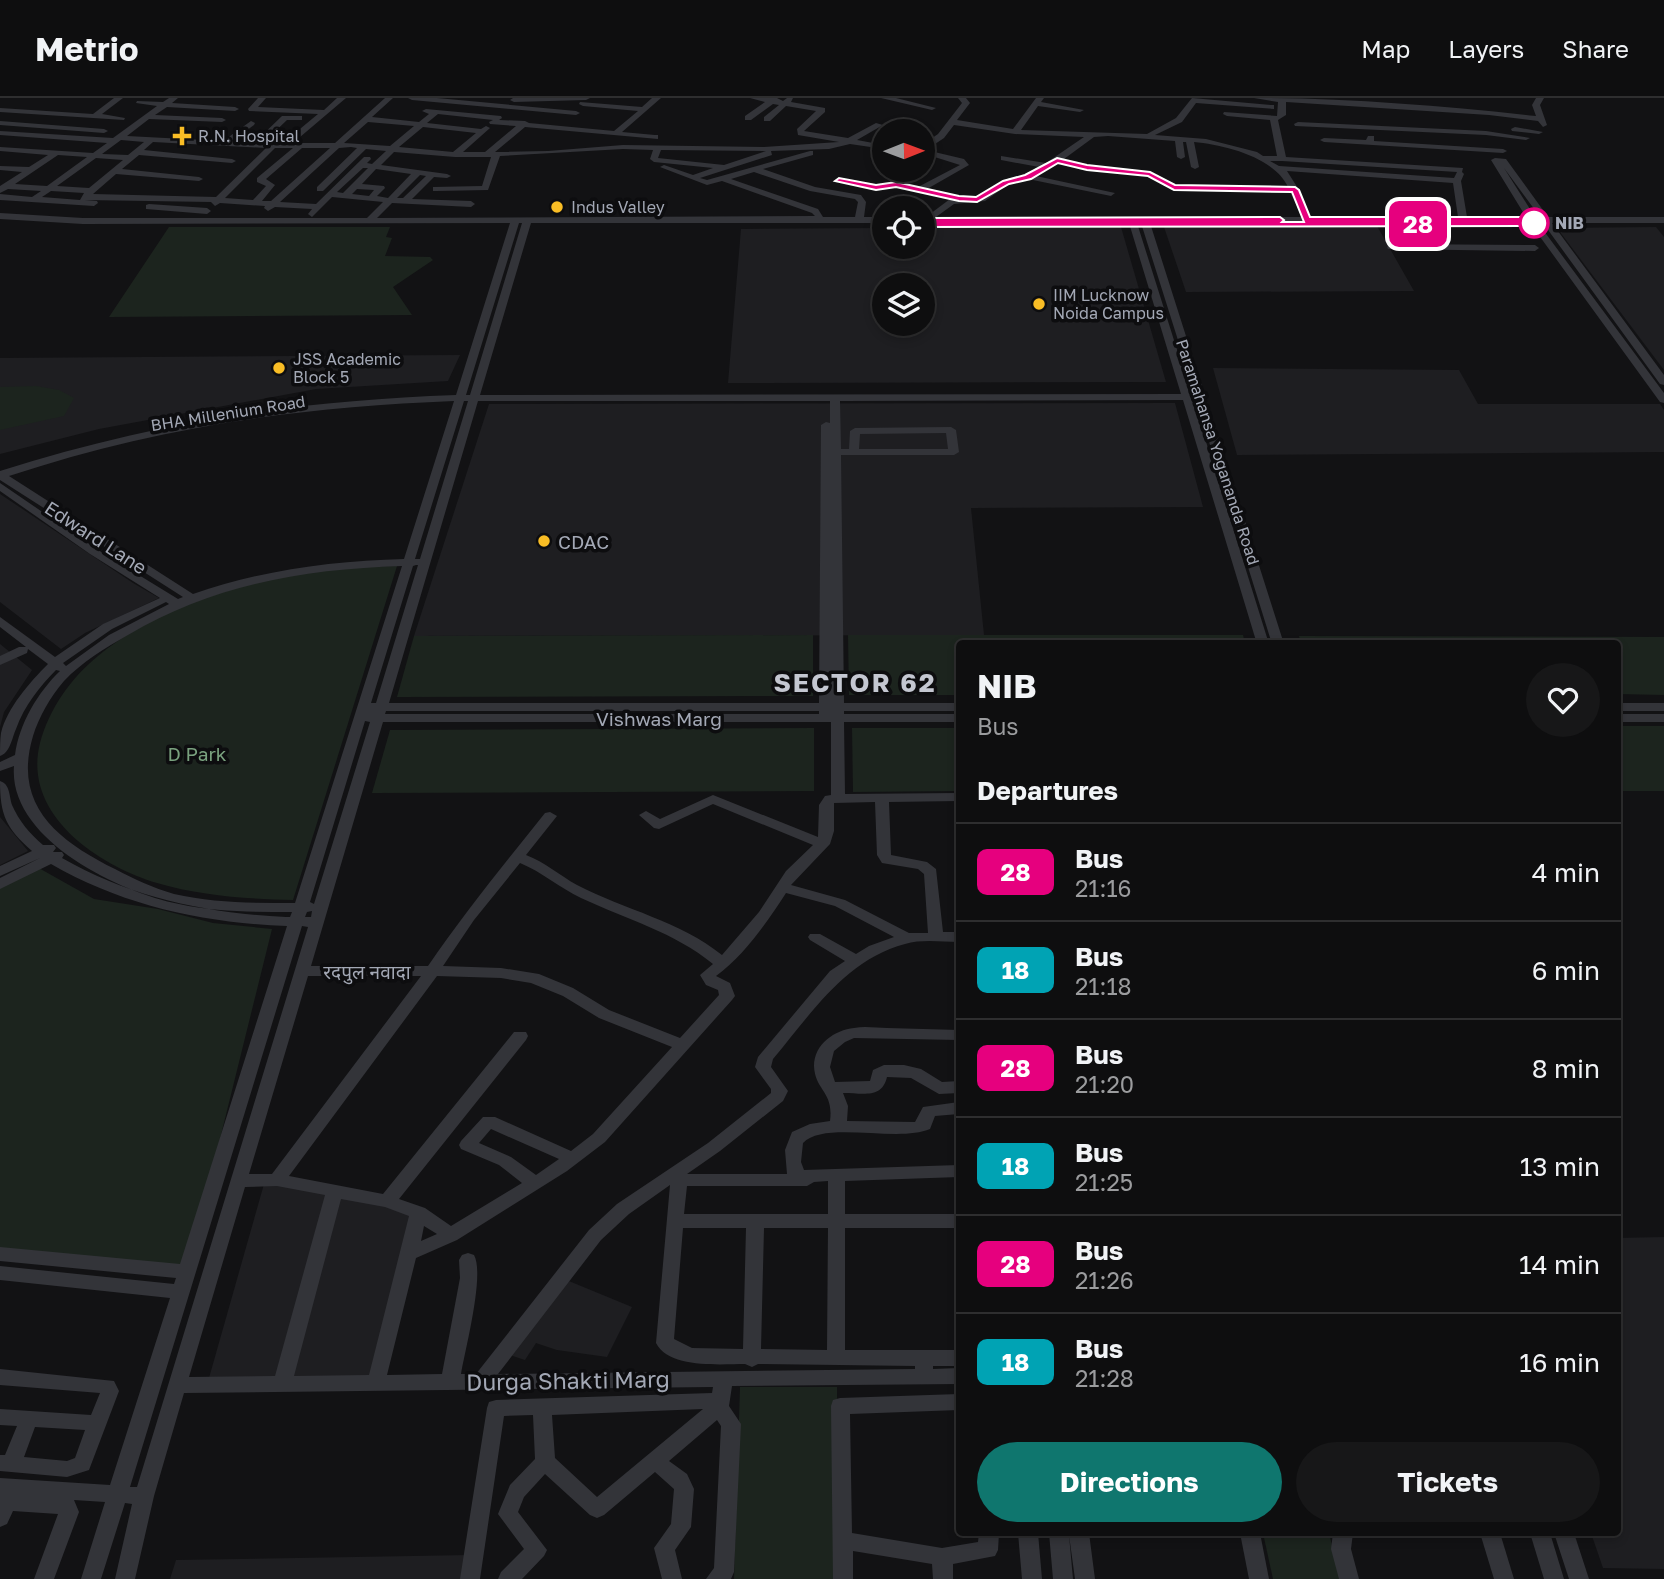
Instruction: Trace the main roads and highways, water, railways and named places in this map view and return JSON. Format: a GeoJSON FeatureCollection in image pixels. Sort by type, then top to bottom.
{"type":"FeatureCollection","features":[{"type":"Feature","properties":{"kind":"place","name":"R.N. Hospital"},"geometry":{"type":"Point","coordinates":[182,136]}},
{"type":"Feature","properties":{"kind":"place","name":"Indus Valley"},"geometry":{"type":"Point","coordinates":[557,207]}},
{"type":"Feature","properties":{"kind":"place","name":"NIB"},"geometry":{"type":"Point","coordinates":[1534,223]}},
{"type":"Feature","properties":{"kind":"place","name":"IIM Lucknow Noida Campus"},"geometry":{"type":"Point","coordinates":[1039,304]}},
{"type":"Feature","properties":{"kind":"place","name":"JSS Academic Block 5"},"geometry":{"type":"Point","coordinates":[279,368]}},
{"type":"Feature","properties":{"kind":"place","name":"CDAC"},"geometry":{"type":"Point","coordinates":[544,541]}},
{"type":"Feature","properties":{"kind":"district","name":"SECTOR 62"},"geometry":{"type":"Point","coordinates":[855,682]}},
{"type":"Feature","properties":{"kind":"park label","name":"D Park"},"geometry":{"type":"Point","coordinates":[197,753]}}]}
